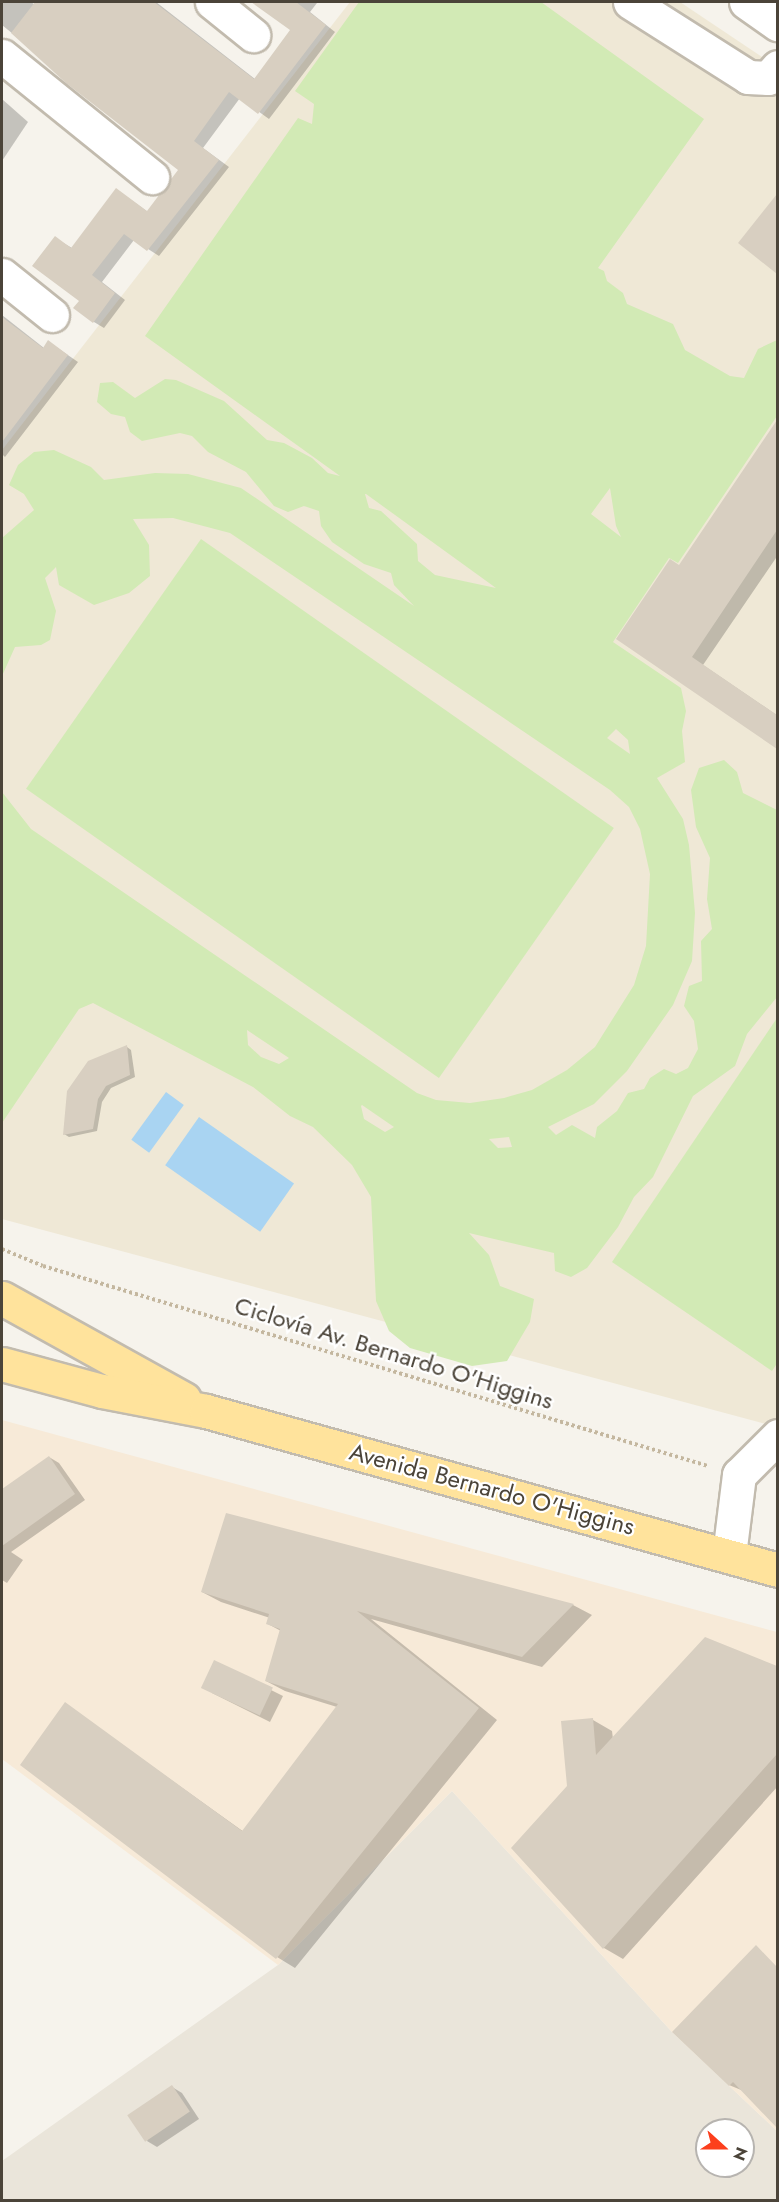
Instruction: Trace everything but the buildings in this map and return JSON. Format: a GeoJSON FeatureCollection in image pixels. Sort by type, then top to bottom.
{"type":"FeatureCollection","features":[{"type":"Feature","properties":{"kind":"main road","name":"Avenida Bernardo O'Higgins"},"geometry":{"type":"LineString","coordinates":[[2,1298],[206,1411]]}},
{"type":"Feature","properties":{"kind":"main road","name":"Avenida Bernardo O'Higgins"},"geometry":{"type":"LineString","coordinates":[[2,1364],[120,1395],[206,1411],[777,1570]]}},
{"type":"Feature","properties":{"kind":"street"},"geometry":{"type":"LineString","coordinates":[[212,2],[254,35]]}},
{"type":"Feature","properties":{"kind":"street"},"geometry":{"type":"LineString","coordinates":[[630,2],[748,77],[768,78],[777,67]]}},
{"type":"Feature","properties":{"kind":"street"},"geometry":{"type":"LineString","coordinates":[[746,2],[777,24]]}},
{"type":"Feature","properties":{"kind":"street"},"geometry":{"type":"LineString","coordinates":[[2,56],[152,177]]}},
{"type":"Feature","properties":{"kind":"street"},"geometry":{"type":"LineString","coordinates":[[2,275],[52,315]]}},
{"type":"Feature","properties":{"kind":"street"},"geometry":{"type":"LineString","coordinates":[[729,1555],[739,1475],[777,1436]]}},
{"type":"Feature","properties":{"kind":"path","name":"Ciclovía Av. Bernardo O'Higgins"},"geometry":{"type":"LineString","coordinates":[[2,1249],[43,1266],[739,1475]]}},
{"type":"Feature","properties":{"kind":"shaded area"},"geometry":{"type":"Polygon","coordinates":[[[350,2],[680,2],[777,67],[777,1427],[2,1219],[2,450],[350,2]]]}},
{"type":"Feature","properties":{"kind":"shaded area"},"geometry":{"type":"Polygon","coordinates":[[[2,1420],[777,1632],[777,2131],[672,2032],[452,1791],[278,1965],[2,1759],[2,1420]]]}},
{"type":"Feature","properties":{"kind":"shaded area"},"geometry":{"type":"Polygon","coordinates":[[[452,1791],[672,2032],[777,2131],[777,2200],[2,2200],[2,2161],[278,1965],[452,1791]]]}},
{"type":"Feature","properties":{"kind":"green space"},"geometry":{"type":"Polygon","coordinates":[[[359,2],[541,2],[704,119],[598,268],[604,271],[607,281],[623,293],[627,304],[673,324],[685,350],[730,376],[744,378],[758,349],[777,340],[777,416],[678,563],[669,558],[613,642],[681,688],[686,711],[682,731],[685,762],[657,778],[683,819],[689,845],[695,913],[692,961],[673,1005],[627,1071],[594,1104],[548,1127],[556,1135],[572,1125],[595,1138],[597,1127],[617,1111],[628,1093],[644,1089],[650,1078],[664,1069],[676,1074],[688,1068],[698,1049],[694,1021],[684,1006],[689,986],[702,981],[701,941],[712,929],[707,899],[710,858],[696,827],[691,790],[699,768],[724,760],[737,772],[743,793],[777,810],[777,997],[747,1034],[735,1066],[693,1096],[653,1177],[634,1197],[618,1227],[587,1268],[571,1277],[555,1271],[554,1253],[469,1233],[489,1255],[500,1286],[534,1299],[530,1322],[507,1361],[472,1366],[410,1348],[389,1331],[376,1301],[371,1197],[352,1165],[313,1127],[290,1116],[253,1087],[93,1003],[79,1009],[2,1123],[2,792],[31,829],[417,1093],[436,1100],[470,1103],[504,1098],[532,1090],[567,1070],[595,1047],[634,985],[646,946],[650,874],[640,829],[629,807],[610,790],[230,533],[173,518],[133,519],[149,545],[150,576],[129,593],[94,605],[59,585],[56,567],[45,578],[56,611],[50,640],[41,645],[15,647],[2,676],[2,538],[34,510],[24,494],[9,485],[18,465],[34,452],[54,450],[91,467],[104,480],[155,473],[188,474],[241,488],[414,606],[394,585],[391,573],[364,564],[332,542],[321,526],[319,511],[304,506],[288,512],[274,506],[246,472],[208,452],[192,436],[180,433],[142,441],[130,432],[125,417],[111,414],[97,402],[100,383],[113,382],[135,398],[165,379],[176,380],[224,401],[267,440],[284,443],[312,458],[328,473],[340,476],[145,336],[298,118],[312,124],[314,104],[295,91],[359,2]],[[610,488],[591,514],[621,537],[616,526],[610,488]],[[365,494],[369,508],[381,511],[417,544],[418,561],[435,575],[496,588],[365,494]],[[616,729],[607,738],[630,754],[628,740],[616,729]],[[247,1030],[248,1045],[261,1057],[279,1064],[289,1058],[247,1030]],[[362,1105],[364,1119],[385,1132],[394,1127],[362,1105]],[[509,1137],[489,1139],[498,1148],[512,1147],[509,1137]]]}},
{"type":"Feature","properties":{"kind":"green space"},"geometry":{"type":"Polygon","coordinates":[[[201,539],[614,828],[439,1078],[26,789],[201,539]]]}},
{"type":"Feature","properties":{"kind":"green space"},"geometry":{"type":"Polygon","coordinates":[[[777,1018],[778,1362],[772,1371],[612,1262],[777,1018]]]}},
{"type":"Feature","properties":{"kind":"water"},"geometry":{"type":"Polygon","coordinates":[[[166,1092],[184,1105],[149,1153],[131,1140],[166,1092]]]}},
{"type":"Feature","properties":{"kind":"water"},"geometry":{"type":"Polygon","coordinates":[[[199,1117],[294,1184],[260,1232],[165,1165],[199,1117]]]}}]}
